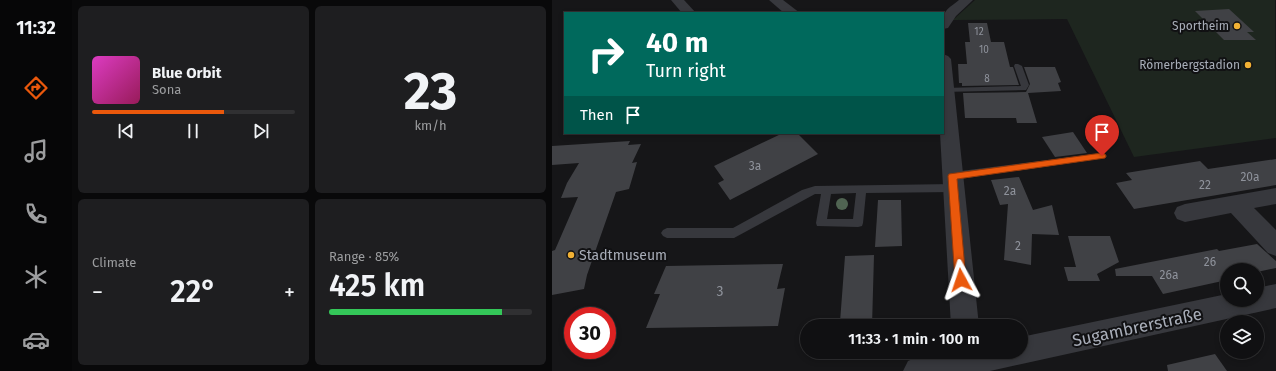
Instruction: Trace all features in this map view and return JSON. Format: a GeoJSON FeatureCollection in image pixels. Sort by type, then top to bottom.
{"type":"FeatureCollection","features":[{"type":"Feature","properties":{"kind":"street"},"geometry":{"type":"LineString","coordinates":[[677,0],[689,12]]}},
{"type":"Feature","properties":{"kind":"street"},"geometry":{"type":"LineString","coordinates":[[944,24],[951,14],[967,0]]}},
{"type":"Feature","properties":{"kind":"street"},"geometry":{"type":"LineString","coordinates":[[780,1],[793,12]]}},
{"type":"Feature","properties":{"kind":"street"},"geometry":{"type":"LineString","coordinates":[[944,74],[964,319]]}},
{"type":"Feature","properties":{"kind":"street"},"geometry":{"type":"LineString","coordinates":[[1185,213],[1276,196]]}},
{"type":"Feature","properties":{"kind":"street"},"geometry":{"type":"LineString","coordinates":[[1236,204],[1276,246]]}},
{"type":"Feature","properties":{"kind":"street","name":"Sugambrerstraße"},"geometry":{"type":"LineString","coordinates":[[1028,349],[1276,296]]}},
{"type":"Feature","properties":{"kind":"street"},"geometry":{"type":"LineString","coordinates":[[918,371],[958,359]]}},
{"type":"Feature","properties":{"kind":"lane"},"geometry":{"type":"LineString","coordinates":[[945,90],[1023,88],[1025,85],[1018,66]]}},
{"type":"Feature","properties":{"kind":"lane"},"geometry":{"type":"LineString","coordinates":[[667,233],[734,233],[806,193],[815,190],[861,189],[953,182],[1102,156]]}},
{"type":"Feature","properties":{"kind":"lane"},"geometry":{"type":"LineString","coordinates":[[827,189],[821,223],[858,223],[861,189]]}},
{"type":"Feature","properties":{"kind":"shaded area"},"geometry":{"type":"Polygon","coordinates":[[[975,0],[1275,0],[1276,138],[1134,157],[1067,19],[953,20],[975,0]]]}},
{"type":"Feature","properties":{"kind":"building","name":"Sportheim"},"geometry":{"type":"Polygon","coordinates":[[[1229,9],[1254,32],[1247,32],[1256,40],[1224,40],[1195,11],[1229,9]]]}},
{"type":"Feature","properties":{"kind":"building"},"geometry":{"type":"Polygon","coordinates":[[[968,23],[987,23],[991,42],[1004,42],[1010,67],[1013,67],[1019,85],[962,86],[962,83],[959,83],[958,64],[967,64],[965,42],[970,42],[968,23]]]}},
{"type":"Feature","properties":{"kind":"building"},"geometry":{"type":"Polygon","coordinates":[[[1024,67],[1055,67],[1061,82],[1058,83],[1061,91],[1028,93],[1037,123],[1017,123],[1016,118],[965,118],[963,93],[1026,92],[1030,84],[1024,67]]]}},
{"type":"Feature","properties":{"kind":"building"},"geometry":{"type":"Polygon","coordinates":[[[1073,132],[1087,153],[1055,157],[1042,137],[1073,132]]]}},
{"type":"Feature","properties":{"kind":"building"},"geometry":{"type":"Polygon","coordinates":[[[781,134],[798,134],[818,154],[730,200],[718,183],[724,180],[714,166],[781,134]]]}},
{"type":"Feature","properties":{"kind":"building"},"geometry":{"type":"Polygon","coordinates":[[[630,141],[628,145],[641,144],[632,163],[637,162],[629,189],[616,192],[587,275],[584,289],[552,295],[552,251],[555,250],[578,197],[561,198],[567,183],[579,163],[552,165],[552,146],[630,141]]]}},
{"type":"Feature","properties":{"kind":"building"},"geometry":{"type":"Polygon","coordinates":[[[1276,159],[1276,185],[1134,209],[1116,183],[1132,180],[1126,173],[1200,161],[1208,169],[1276,159]]]}},
{"type":"Feature","properties":{"kind":"building"},"geometry":{"type":"Polygon","coordinates":[[[1019,177],[1033,210],[1052,205],[1059,235],[1032,234],[1031,265],[1004,260],[1008,204],[1000,205],[991,180],[1019,177]]]}},
{"type":"Feature","properties":{"kind":"building"},"geometry":{"type":"Polygon","coordinates":[[[878,200],[901,200],[902,246],[875,247],[878,200]]]}},
{"type":"Feature","properties":{"kind":"building"},"geometry":{"type":"Polygon","coordinates":[[[1068,236],[1110,236],[1119,262],[1097,274],[1100,281],[1068,281],[1064,267],[1076,267],[1068,236]]]}},
{"type":"Feature","properties":{"kind":"building"},"geometry":{"type":"Polygon","coordinates":[[[1257,244],[1276,261],[1276,268],[1264,271],[1264,263],[1220,263],[1220,282],[1163,294],[1152,276],[1116,276],[1115,269],[1217,249],[1219,251],[1257,244]]]}},
{"type":"Feature","properties":{"kind":"building"},"geometry":{"type":"Polygon","coordinates":[[[874,255],[872,319],[840,319],[845,256],[874,255]]]}},
{"type":"Feature","properties":{"kind":"building"},"geometry":{"type":"Polygon","coordinates":[[[783,264],[777,289],[785,288],[778,326],[646,328],[660,294],[654,294],[666,266],[783,264]]]}},
{"type":"Feature","properties":{"kind":"building"},"geometry":{"type":"Polygon","coordinates":[[[1215,354],[1227,371],[1168,371],[1167,365],[1215,354]]]}},
{"type":"Feature","properties":{"kind":"place","name":"Sportheim"},"geometry":{"type":"Point","coordinates":[1237,26]}},
{"type":"Feature","properties":{"kind":"place","name":"Römerbergstadion"},"geometry":{"type":"Point","coordinates":[1248,65]}},
{"type":"Feature","properties":{"kind":"place","name":"Stadtmuseum"},"geometry":{"type":"Point","coordinates":[571,255]}},
{"type":"Feature","properties":{"kind":"route"},"geometry":{"type":"LineString","coordinates":[[961,280],[952,176],[1102,156]]}}]}
